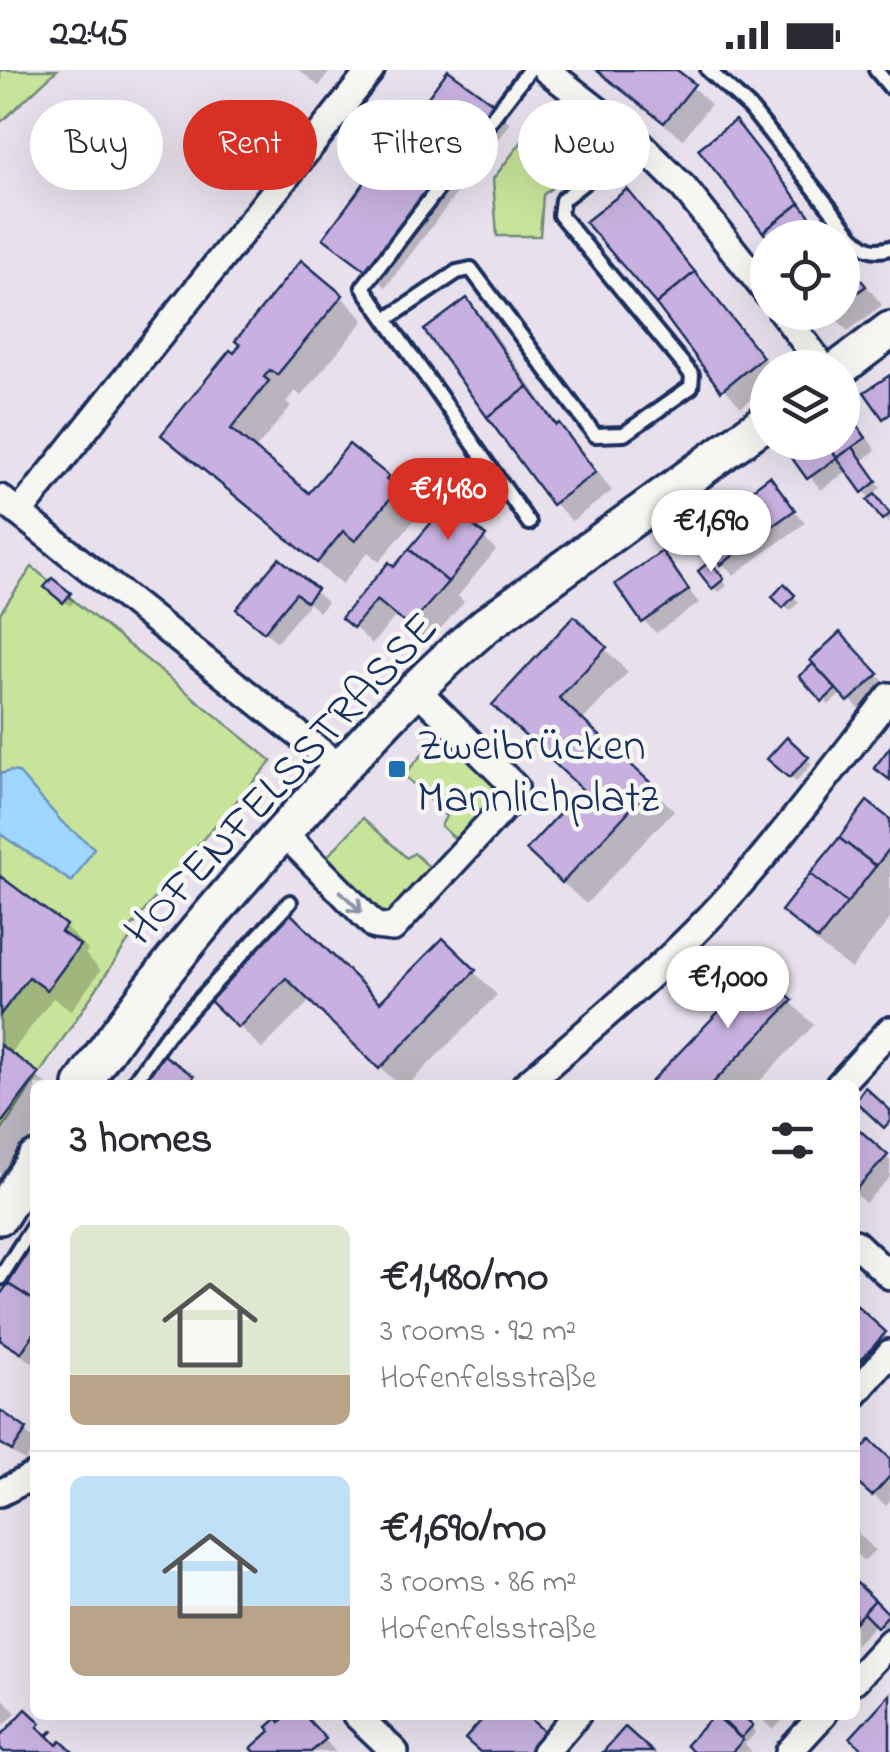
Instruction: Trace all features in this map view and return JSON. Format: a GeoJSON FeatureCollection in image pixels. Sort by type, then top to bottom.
{"type":"FeatureCollection","features":[{"type":"Feature","properties":{"kind":"main road"},"geometry":{"type":"LineString","coordinates":[[860,353],[890,330]]}},
{"type":"Feature","properties":{"kind":"main road","name":"HOFENFELSSTRASSE"},"geometry":{"type":"LineString","coordinates":[[86,1080],[188,939],[416,689],[486,625],[750,433]]}},
{"type":"Feature","properties":{"kind":"main road"},"geometry":{"type":"LineString","coordinates":[[0,1216],[30,1168]]}},
{"type":"Feature","properties":{"kind":"street"},"geometry":{"type":"LineString","coordinates":[[341,768],[10,506],[371,70]]}},
{"type":"Feature","properties":{"kind":"street"},"geometry":{"type":"LineString","coordinates":[[546,70],[584,100]]}},
{"type":"Feature","properties":{"kind":"street"},"geometry":{"type":"LineString","coordinates":[[650,154],[684,188],[750,271]]}},
{"type":"Feature","properties":{"kind":"street"},"geometry":{"type":"LineString","coordinates":[[282,832],[376,926],[394,928],[509,802],[514,787],[416,689]]}},
{"type":"Feature","properties":{"kind":"street"},"geometry":{"type":"LineString","coordinates":[[531,1080],[652,973],[720,906],[775,844],[890,696]]}},
{"type":"Feature","properties":{"kind":"street"},"geometry":{"type":"LineString","coordinates":[[844,1080],[890,1030]]}},
{"type":"Feature","properties":{"kind":"street"},"geometry":{"type":"LineString","coordinates":[[860,1248],[890,1276]]}},
{"type":"Feature","properties":{"kind":"street"},"geometry":{"type":"LineString","coordinates":[[860,1388],[890,1353]]}},
{"type":"Feature","properties":{"kind":"street"},"geometry":{"type":"LineString","coordinates":[[0,1492],[30,1477]]}},
{"type":"Feature","properties":{"kind":"street"},"geometry":{"type":"LineString","coordinates":[[860,1675],[890,1642]]}},
{"type":"Feature","properties":{"kind":"street"},"geometry":{"type":"LineString","coordinates":[[361,1720],[395,1752]]}},
{"type":"Feature","properties":{"kind":"street"},"geometry":{"type":"LineString","coordinates":[[544,1752],[572,1720]]}},
{"type":"Feature","properties":{"kind":"street"},"geometry":{"type":"LineString","coordinates":[[789,1752],[818,1720]]}},
{"type":"Feature","properties":{"kind":"lane"},"geometry":{"type":"LineString","coordinates":[[529,70],[362,286],[529,523]]}},
{"type":"Feature","properties":{"kind":"lane"},"geometry":{"type":"LineString","coordinates":[[708,70],[750,108],[866,250],[890,248]]}},
{"type":"Feature","properties":{"kind":"lane"},"geometry":{"type":"LineString","coordinates":[[876,70],[890,87]]}},
{"type":"Feature","properties":{"kind":"lane"},"geometry":{"type":"LineString","coordinates":[[387,319],[457,272],[471,270],[594,435],[624,434],[691,386],[692,375],[560,215],[562,200],[575,190]]}},
{"type":"Feature","properties":{"kind":"lane","name":"HOFENFELSSTRASSE"},"geometry":{"type":"LineString","coordinates":[[136,1080],[168,1035],[290,902]]}},
{"type":"Feature","properties":{"kind":"lane"},"geometry":{"type":"LineString","coordinates":[[0,1278],[30,1232]]}},
{"type":"Feature","properties":{"kind":"green space"},"geometry":{"type":"Polygon","coordinates":[[[0,70],[57,70],[0,123],[0,70]]]}},
{"type":"Feature","properties":{"kind":"green space"},"geometry":{"type":"Polygon","coordinates":[[[518,146],[518,190],[549,190],[543,195],[540,236],[497,236],[494,190],[498,190],[498,172],[518,146]]]}},
{"type":"Feature","properties":{"kind":"green space"},"geometry":{"type":"Polygon","coordinates":[[[32,567],[272,761],[131,928],[133,934],[35,1080],[30,1080],[30,1088],[0,1133],[0,613],[32,567]]]}},
{"type":"Feature","properties":{"kind":"green space"},"geometry":{"type":"Polygon","coordinates":[[[443,731],[503,792],[461,844],[441,826],[446,816],[404,775],[443,731]]]}},
{"type":"Feature","properties":{"kind":"green space"},"geometry":{"type":"Polygon","coordinates":[[[363,818],[407,858],[414,853],[435,872],[400,908],[387,913],[375,909],[326,858],[363,818]]]}},
{"type":"Feature","properties":{"kind":"water"},"geometry":{"type":"Polygon","coordinates":[[[18,772],[62,822],[94,848],[72,882],[0,834],[0,774],[18,772]]]}},
{"type":"Feature","properties":{"kind":"building"},"geometry":{"type":"Polygon","coordinates":[[[448,70],[489,100],[426,100],[448,70]]]}},
{"type":"Feature","properties":{"kind":"building"},"geometry":{"type":"Polygon","coordinates":[[[596,70],[677,70],[695,84],[664,123],[650,112],[650,100],[634,100],[596,70]]]}},
{"type":"Feature","properties":{"kind":"building"},"geometry":{"type":"Polygon","coordinates":[[[735,120],[800,203],[778,220],[754,220],[698,149],[735,120]]]}},
{"type":"Feature","properties":{"kind":"building"},"geometry":{"type":"Polygon","coordinates":[[[359,190],[428,190],[367,271],[323,238],[359,190]]]}},
{"type":"Feature","properties":{"kind":"building"},"geometry":{"type":"Polygon","coordinates":[[[628,190],[695,272],[656,304],[585,222],[628,190]]]}},
{"type":"Feature","properties":{"kind":"building"},"geometry":{"type":"Polygon","coordinates":[[[800,203],[813,220],[778,220],[800,203]]]}},
{"type":"Feature","properties":{"kind":"building"},"geometry":{"type":"Polygon","coordinates":[[[301,260],[343,295],[277,375],[270,370],[264,377],[269,381],[231,429],[309,493],[349,444],[389,476],[386,479],[398,489],[355,541],[343,531],[317,563],[161,435],[230,350],[234,353],[240,345],[235,341],[301,260]]]}},
{"type":"Feature","properties":{"kind":"building"},"geometry":{"type":"Polygon","coordinates":[[[695,272],[757,350],[750,350],[750,368],[721,391],[656,304],[695,272]]]}},
{"type":"Feature","properties":{"kind":"building"},"geometry":{"type":"Polygon","coordinates":[[[467,298],[528,387],[487,417],[424,330],[467,298]]]}},
{"type":"Feature","properties":{"kind":"building"},"geometry":{"type":"Polygon","coordinates":[[[890,375],[890,414],[883,419],[864,392],[890,375]]]}},
{"type":"Feature","properties":{"kind":"building"},"geometry":{"type":"Polygon","coordinates":[[[528,387],[596,472],[552,505],[487,417],[528,387]]]}},
{"type":"Feature","properties":{"kind":"building"},"geometry":{"type":"Polygon","coordinates":[[[860,457],[877,481],[862,493],[838,460],[860,460],[860,457]]]}},
{"type":"Feature","properties":{"kind":"building"},"geometry":{"type":"Polygon","coordinates":[[[793,460],[834,460],[807,479],[793,460]]]}},
{"type":"Feature","properties":{"kind":"building"},"geometry":{"type":"Polygon","coordinates":[[[770,476],[795,510],[757,537],[733,504],[770,476]]]}},
{"type":"Feature","properties":{"kind":"building"},"geometry":{"type":"Polygon","coordinates":[[[875,494],[890,514],[882,520],[867,500],[875,494]]]}},
{"type":"Feature","properties":{"kind":"building"},"geometry":{"type":"Polygon","coordinates":[[[447,504],[486,536],[448,582],[409,549],[447,504]]]}},
{"type":"Feature","properties":{"kind":"building"},"geometry":{"type":"Polygon","coordinates":[[[733,504],[757,537],[721,565],[695,531],[733,504]]]}},
{"type":"Feature","properties":{"kind":"building"},"geometry":{"type":"Polygon","coordinates":[[[409,549],[448,582],[409,627],[377,600],[353,628],[341,618],[389,562],[394,567],[409,549]]]}},
{"type":"Feature","properties":{"kind":"building"},"geometry":{"type":"Polygon","coordinates":[[[662,551],[689,590],[642,623],[615,584],[662,551]]]}},
{"type":"Feature","properties":{"kind":"building"},"geometry":{"type":"Polygon","coordinates":[[[279,558],[317,589],[306,602],[296,593],[264,632],[236,609],[279,558]]]}},
{"type":"Feature","properties":{"kind":"building"},"geometry":{"type":"Polygon","coordinates":[[[710,561],[724,579],[712,589],[698,571],[710,561]]]}},
{"type":"Feature","properties":{"kind":"building"},"geometry":{"type":"Polygon","coordinates":[[[52,578],[71,593],[63,603],[44,587],[52,578]]]}},
{"type":"Feature","properties":{"kind":"building"},"geometry":{"type":"Polygon","coordinates":[[[784,584],[795,595],[783,608],[772,597],[784,584]]]}},
{"type":"Feature","properties":{"kind":"building"},"geometry":{"type":"Polygon","coordinates":[[[574,616],[607,647],[559,698],[653,785],[562,883],[526,850],[582,789],[492,705],[574,616]]]}},
{"type":"Feature","properties":{"kind":"building"},"geometry":{"type":"Polygon","coordinates":[[[840,632],[879,674],[848,702],[810,660],[840,632]]]}},
{"type":"Feature","properties":{"kind":"building"},"geometry":{"type":"Polygon","coordinates":[[[813,664],[836,689],[822,702],[799,676],[813,664]]]}},
{"type":"Feature","properties":{"kind":"building"},"geometry":{"type":"Polygon","coordinates":[[[787,737],[809,757],[789,778],[767,759],[787,737]]]}},
{"type":"Feature","properties":{"kind":"building"},"geometry":{"type":"Polygon","coordinates":[[[890,747],[890,780],[874,768],[890,747]]]}},
{"type":"Feature","properties":{"kind":"building"},"geometry":{"type":"Polygon","coordinates":[[[867,801],[890,819],[890,848],[876,866],[839,838],[867,801]]]}},
{"type":"Feature","properties":{"kind":"building"},"geometry":{"type":"Polygon","coordinates":[[[839,838],[876,866],[847,903],[810,874],[839,838]]]}},
{"type":"Feature","properties":{"kind":"building"},"geometry":{"type":"Polygon","coordinates":[[[810,874],[847,903],[818,940],[781,911],[810,874]]]}},
{"type":"Feature","properties":{"kind":"building"},"geometry":{"type":"Polygon","coordinates":[[[0,876],[66,925],[61,932],[80,945],[47,990],[29,977],[0,1015],[0,876]]]}},
{"type":"Feature","properties":{"kind":"building"},"geometry":{"type":"Polygon","coordinates":[[[289,912],[380,1002],[443,938],[476,970],[379,1069],[286,978],[238,1028],[206,997],[289,912]]]}},
{"type":"Feature","properties":{"kind":"building"},"geometry":{"type":"Polygon","coordinates":[[[754,963],[793,1000],[716,1080],[653,1080],[728,1002],[722,996],[754,963]]]}},
{"type":"Feature","properties":{"kind":"building"},"geometry":{"type":"Polygon","coordinates":[[[0,1045],[39,1073],[0,1125],[0,1045]]]}},
{"type":"Feature","properties":{"kind":"building"},"geometry":{"type":"Polygon","coordinates":[[[161,1053],[194,1076],[191,1080],[142,1080],[161,1053]]]}},
{"type":"Feature","properties":{"kind":"building"},"geometry":{"type":"Polygon","coordinates":[[[865,1087],[890,1110],[890,1121],[884,1128],[860,1106],[860,1094],[865,1087]]]}},
{"type":"Feature","properties":{"kind":"building"},"geometry":{"type":"Polygon","coordinates":[[[860,1130],[888,1155],[860,1185],[860,1130]]]}},
{"type":"Feature","properties":{"kind":"building"},"geometry":{"type":"Polygon","coordinates":[[[30,1249],[30,1298],[8,1284],[30,1249]]]}},
{"type":"Feature","properties":{"kind":"building"},"geometry":{"type":"Polygon","coordinates":[[[8,1284],[30,1298],[30,1340],[21,1353],[0,1340],[0,1295],[8,1284]]]}},
{"type":"Feature","properties":{"kind":"building"},"geometry":{"type":"Polygon","coordinates":[[[860,1309],[886,1332],[860,1361],[860,1309]]]}},
{"type":"Feature","properties":{"kind":"building"},"geometry":{"type":"Polygon","coordinates":[[[0,1410],[27,1429],[12,1451],[0,1443],[0,1410]]]}},
{"type":"Feature","properties":{"kind":"building"},"geometry":{"type":"Polygon","coordinates":[[[870,1440],[890,1458],[890,1476],[872,1496],[860,1485],[860,1451],[870,1440]]]}},
{"type":"Feature","properties":{"kind":"building"},"geometry":{"type":"Polygon","coordinates":[[[860,1586],[875,1600],[860,1616],[860,1586]]]}},
{"type":"Feature","properties":{"kind":"building"},"geometry":{"type":"Polygon","coordinates":[[[875,1600],[889,1614],[877,1627],[863,1613],[875,1600]]]}},
{"type":"Feature","properties":{"kind":"building"},"geometry":{"type":"Polygon","coordinates":[[[890,1694],[890,1752],[866,1752],[850,1738],[890,1694]]]}},
{"type":"Feature","properties":{"kind":"building"},"geometry":{"type":"Polygon","coordinates":[[[26,1709],[30,1720],[38,1720],[41,1723],[38,1727],[47,1735],[53,1731],[48,1736],[57,1745],[61,1741],[73,1752],[4,1752],[0,1737],[26,1709]]]}},
{"type":"Feature","properties":{"kind":"building"},"geometry":{"type":"Polygon","coordinates":[[[275,1720],[309,1720],[326,1739],[311,1752],[255,1752],[251,1748],[270,1731],[267,1727],[275,1720]]]}},
{"type":"Feature","properties":{"kind":"building"},"geometry":{"type":"Polygon","coordinates":[[[482,1720],[532,1720],[546,1733],[528,1752],[480,1752],[465,1739],[482,1720]]]}},
{"type":"Feature","properties":{"kind":"building"},"geometry":{"type":"Polygon","coordinates":[[[709,1720],[720,1720],[743,1740],[732,1752],[693,1752],[686,1745],[709,1720]]]}},
{"type":"Feature","properties":{"kind":"building"},"geometry":{"type":"Polygon","coordinates":[[[722,1720],[748,1720],[753,1725],[741,1738],[722,1720]]]}},
{"type":"Feature","properties":{"kind":"building"},"geometry":{"type":"Polygon","coordinates":[[[625,1727],[653,1752],[603,1752],[625,1727]]]}},
{"type":"Feature","properties":{"kind":"place","name":"Zweibrücken Mannlichplatz"},"geometry":{"type":"Point","coordinates":[397,769]}}]}
